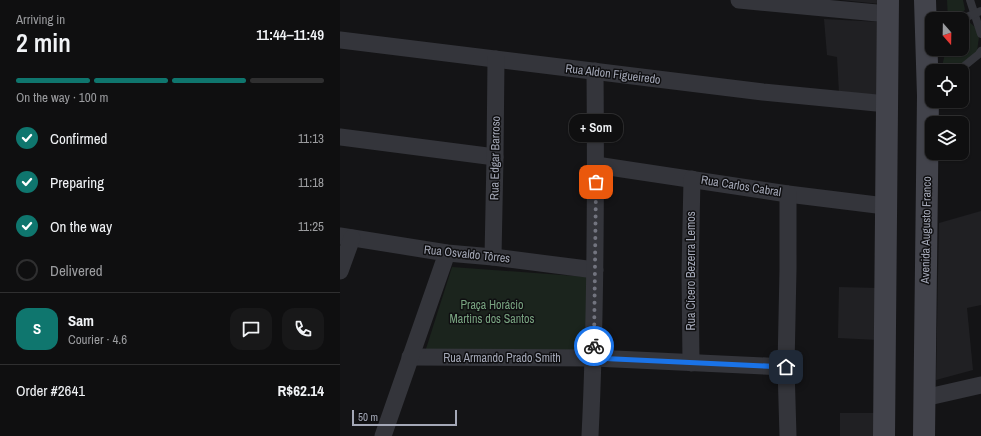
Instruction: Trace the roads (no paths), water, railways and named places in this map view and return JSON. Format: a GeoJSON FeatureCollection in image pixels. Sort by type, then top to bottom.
{"type":"FeatureCollection","features":[{"type":"Feature","properties":{"kind":"main road","name":"Avenida Augusto Franco"},"geometry":{"type":"LineString","coordinates":[[925,0],[931,57]]}},
{"type":"Feature","properties":{"kind":"main road"},"geometry":{"type":"LineString","coordinates":[[884,436],[888,7]]}},
{"type":"Feature","properties":{"kind":"main road","name":"Avenida Augusto Franco"},"geometry":{"type":"LineString","coordinates":[[924,436],[930,108]]}},
{"type":"Feature","properties":{"kind":"street"},"geometry":{"type":"LineString","coordinates":[[739,0],[888,7]]}},
{"type":"Feature","properties":{"kind":"street","name":"Rua Aldon Figueiredo"},"geometry":{"type":"LineString","coordinates":[[340,40],[763,92],[887,104]]}},
{"type":"Feature","properties":{"kind":"street","name":"Rua Edgar Barroso"},"geometry":{"type":"LineString","coordinates":[[493,257],[496,59]]}},
{"type":"Feature","properties":{"kind":"street"},"geometry":{"type":"LineString","coordinates":[[590,436],[594,358],[596,165],[595,71]]}},
{"type":"Feature","properties":{"kind":"street"},"geometry":{"type":"LineString","coordinates":[[340,137],[495,157]]}},
{"type":"Feature","properties":{"kind":"street","name":"Rua Carlos Cabral"},"geometry":{"type":"LineString","coordinates":[[596,165],[788,194],[886,206]]}},
{"type":"Feature","properties":{"kind":"street","name":"Rua Cícero Bezerra Lemos"},"geometry":{"type":"LineString","coordinates":[[691,363],[690,272],[692,179]]}},
{"type":"Feature","properties":{"kind":"street"},"geometry":{"type":"LineString","coordinates":[[788,194],[786,367],[788,436]]}},
{"type":"Feature","properties":{"kind":"street"},"geometry":{"type":"LineString","coordinates":[[340,271],[346,237]]}},
{"type":"Feature","properties":{"kind":"street","name":"Rua Osvaldo Tôrres"},"geometry":{"type":"LineString","coordinates":[[346,237],[447,253],[493,257],[595,270]]}},
{"type":"Feature","properties":{"kind":"street"},"geometry":{"type":"LineString","coordinates":[[383,436],[447,253]]}},
{"type":"Feature","properties":{"kind":"street","name":"Rua Armando Prado Smith"},"geometry":{"type":"LineString","coordinates":[[410,357],[594,358],[786,367]]}},
{"type":"Feature","properties":{"kind":"street"},"geometry":{"type":"LineString","coordinates":[[924,398],[981,385]]}},
{"type":"Feature","properties":{"kind":"lane"},"geometry":{"type":"LineString","coordinates":[[970,0],[978,12],[981,34]]}},
{"type":"Feature","properties":{"kind":"lane"},"geometry":{"type":"LineString","coordinates":[[967,64],[981,51]]}},
{"type":"Feature","properties":{"kind":"place","name":"+ Som"},"geometry":{"type":"Point","coordinates":[596,182]}},
{"type":"Feature","properties":{"kind":"park label","name":"Praça Horácio Martins dos Santos"},"geometry":{"type":"Point","coordinates":[492,312]}}]}
